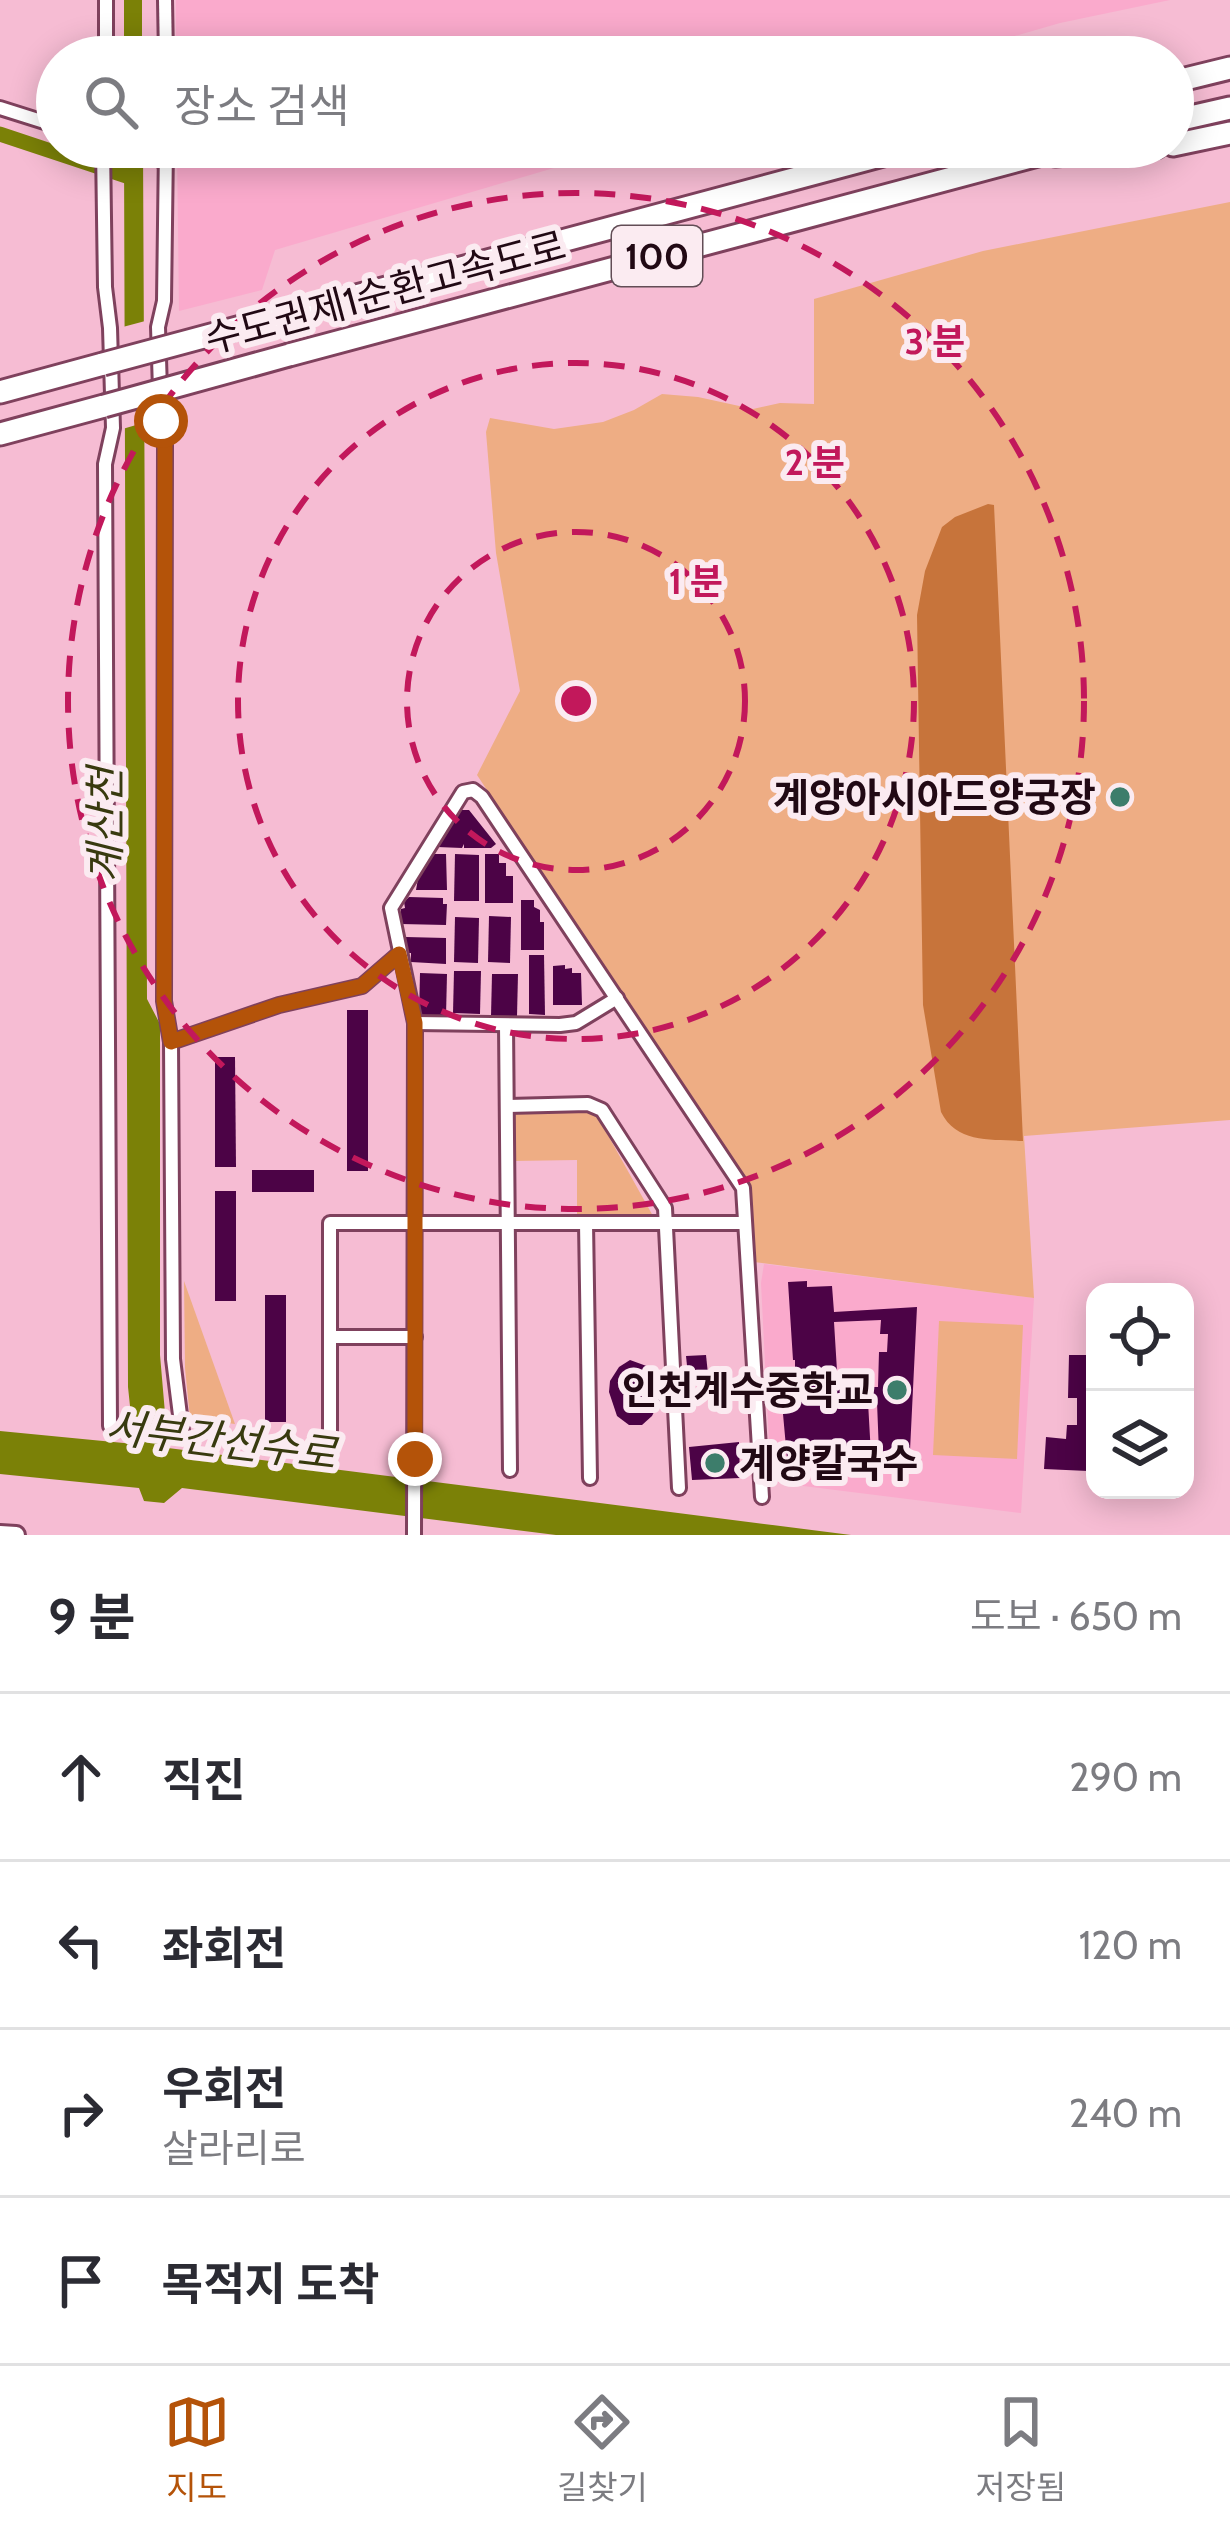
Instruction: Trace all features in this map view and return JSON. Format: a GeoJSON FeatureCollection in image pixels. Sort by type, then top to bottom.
{"type":"FeatureCollection","features":[{"type":"Feature","properties":{"kind":"highway"},"geometry":{"type":"LineString","coordinates":[[1194,77],[1230,68]]}},
{"type":"Feature","properties":{"kind":"highway"},"geometry":{"type":"LineString","coordinates":[[1194,117],[1230,108]]}},
{"type":"Feature","properties":{"kind":"highway"},"geometry":{"type":"LineString","coordinates":[[1194,141],[1230,133]]}},
{"type":"Feature","properties":{"kind":"highway","name":"수도권제1순환고속도로"},"geometry":{"type":"LineString","coordinates":[[0,392],[835,168]]}},
{"type":"Feature","properties":{"kind":"highway","name":"수도권제1순환고속도로"},"geometry":{"type":"LineString","coordinates":[[0,434],[987,168]]}},
{"type":"Feature","properties":{"kind":"main road"},"geometry":{"type":"LineString","coordinates":[[0,1534],[16,1535]]}},
{"type":"Feature","properties":{"kind":"street"},"geometry":{"type":"LineString","coordinates":[[106,0],[106,36]]}},
{"type":"Feature","properties":{"kind":"street"},"geometry":{"type":"LineString","coordinates":[[165,0],[166,36]]}},
{"type":"Feature","properties":{"kind":"street"},"geometry":{"type":"LineString","coordinates":[[0,108],[36,119]]}},
{"type":"Feature","properties":{"kind":"street"},"geometry":{"type":"LineString","coordinates":[[104,168],[112,428],[105,459],[110,1426]]}},
{"type":"Feature","properties":{"kind":"street"},"geometry":{"type":"LineString","coordinates":[[165,168],[164,301],[158,327],[165,446],[164,1001],[171,1042],[173,1359],[182,1431]]}},
{"type":"Feature","properties":{"kind":"street"},"geometry":{"type":"LineString","coordinates":[[414,1531],[415,1023],[392,908],[463,793],[473,790],[743,1188],[762,1497]]}},
{"type":"Feature","properties":{"kind":"street"},"geometry":{"type":"LineString","coordinates":[[171,1042],[279,1005],[362,986],[399,954]]}},
{"type":"Feature","properties":{"kind":"street"},"geometry":{"type":"LineString","coordinates":[[415,1023],[576,1023],[617,998]]}},
{"type":"Feature","properties":{"kind":"street"},"geometry":{"type":"LineString","coordinates":[[506,1025],[511,1470]]}},
{"type":"Feature","properties":{"kind":"street"},"geometry":{"type":"LineString","coordinates":[[507,1106],[588,1105],[602,1110],[665,1208],[680,1488]]}},
{"type":"Feature","properties":{"kind":"street"},"geometry":{"type":"LineString","coordinates":[[330,1449],[330,1223],[745,1223]]}},
{"type":"Feature","properties":{"kind":"street"},"geometry":{"type":"LineString","coordinates":[[586,1223],[590,1478]]}},
{"type":"Feature","properties":{"kind":"street"},"geometry":{"type":"LineString","coordinates":[[330,1337],[415,1337]]}},
{"type":"Feature","properties":{"kind":"shaded area"},"geometry":{"type":"Polygon","coordinates":[[[124,0],[142,0],[142,36],[124,36],[124,0]]]}},
{"type":"Feature","properties":{"kind":"shaded area"},"geometry":{"type":"Polygon","coordinates":[[[176,0],[1170,0],[1015,36],[176,36],[176,0]]]}},
{"type":"Feature","properties":{"kind":"shaded area"},"geometry":{"type":"Polygon","coordinates":[[[124,168],[143,168],[147,999],[160,1024],[160,1355],[168,1448],[851,1535],[556,1535],[182,1488],[164,1503],[144,1501],[139,1488],[0,1474],[0,1431],[134,1444],[128,1387],[124,168]]]}},
{"type":"Feature","properties":{"kind":"shaded area"},"geometry":{"type":"Polygon","coordinates":[[[177,168],[554,168],[275,250],[262,290],[179,311],[177,168]]]}},
{"type":"Feature","properties":{"kind":"shaded area"},"geometry":{"type":"Polygon","coordinates":[[[1230,202],[1230,1120],[1024,1136],[1034,1298],[754,1262],[749,1183],[477,775],[520,691],[496,553],[486,432],[490,418],[554,429],[603,422],[662,394],[753,409],[780,403],[814,404],[814,299],[983,251],[1230,202]]]}},
{"type":"Feature","properties":{"kind":"shaded area"},"geometry":{"type":"Polygon","coordinates":[[[994,505],[1023,1141],[976,1138],[948,1122],[941,1112],[923,1005],[917,615],[925,571],[942,527],[994,505]]]}},
{"type":"Feature","properties":{"kind":"shaded area"},"geometry":{"type":"Polygon","coordinates":[[[513,1111],[595,1112],[653,1216],[577,1215],[577,1160],[513,1161],[513,1111]]]}},
{"type":"Feature","properties":{"kind":"shaded area","name":"인천계수중학교"},"geometry":{"type":"Polygon","coordinates":[[[764,1264],[1034,1298],[1021,1513],[771,1482],[761,1283],[764,1264]]]}},
{"type":"Feature","properties":{"kind":"shaded area"},"geometry":{"type":"Polygon","coordinates":[[[184,1281],[235,1424],[190,1418],[184,1281]]]}},
{"type":"Feature","properties":{"kind":"shaded area"},"geometry":{"type":"Polygon","coordinates":[[[939,1321],[1023,1325],[1017,1459],[933,1455],[939,1321]]]}},
{"type":"Feature","properties":{"kind":"pier"},"geometry":{"type":"Polygon","coordinates":[[[149,320],[150,421],[119,430],[119,328],[149,320]]]}},
{"type":"Feature","properties":{"kind":"building"},"geometry":{"type":"Polygon","coordinates":[[[459,810],[469,810],[496,844],[491,848],[437,847],[459,810]]]}},
{"type":"Feature","properties":{"kind":"building"},"geometry":{"type":"Polygon","coordinates":[[[434,854],[446,854],[447,890],[416,890],[419,873],[434,854]]]}},
{"type":"Feature","properties":{"kind":"building"},"geometry":{"type":"Polygon","coordinates":[[[455,854],[479,855],[479,901],[454,901],[455,854]]]}},
{"type":"Feature","properties":{"kind":"building"},"geometry":{"type":"Polygon","coordinates":[[[485,854],[499,854],[499,863],[506,863],[506,876],[513,876],[513,903],[485,903],[485,854]]]}},
{"type":"Feature","properties":{"kind":"building"},"geometry":{"type":"Polygon","coordinates":[[[409,897],[443,898],[446,925],[401,924],[401,909],[409,897]]]}},
{"type":"Feature","properties":{"kind":"building"},"geometry":{"type":"Polygon","coordinates":[[[521,900],[534,900],[534,907],[540,910],[544,950],[521,950],[521,900]]]}},
{"type":"Feature","properties":{"kind":"building"},"geometry":{"type":"Polygon","coordinates":[[[489,916],[511,917],[510,963],[488,962],[489,916]]]}},
{"type":"Feature","properties":{"kind":"building"},"geometry":{"type":"Polygon","coordinates":[[[455,917],[479,918],[478,963],[454,962],[455,917]]]}},
{"type":"Feature","properties":{"kind":"building"},"geometry":{"type":"Polygon","coordinates":[[[406,937],[446,938],[446,964],[411,962],[406,937]]]}},
{"type":"Feature","properties":{"kind":"building"},"geometry":{"type":"Polygon","coordinates":[[[529,955],[544,955],[545,1015],[529,1014],[529,955]]]}},
{"type":"Feature","properties":{"kind":"building"},"geometry":{"type":"Polygon","coordinates":[[[565,965],[572,973],[581,973],[582,1005],[553,1005],[553,966],[565,965]]]}},
{"type":"Feature","properties":{"kind":"building"},"geometry":{"type":"Polygon","coordinates":[[[454,971],[481,971],[480,1014],[453,1013],[454,971]]]}},
{"type":"Feature","properties":{"kind":"building"},"geometry":{"type":"Polygon","coordinates":[[[420,973],[447,974],[446,1016],[419,1015],[420,973]]]}},
{"type":"Feature","properties":{"kind":"building"},"geometry":{"type":"Polygon","coordinates":[[[492,974],[518,974],[517,1016],[491,1016],[492,974]]]}},
{"type":"Feature","properties":{"kind":"building"},"geometry":{"type":"Polygon","coordinates":[[[347,1010],[368,1010],[368,1171],[347,1171],[347,1010]]]}},
{"type":"Feature","properties":{"kind":"building"},"geometry":{"type":"Polygon","coordinates":[[[215,1057],[235,1057],[236,1167],[215,1167],[215,1057]]]}},
{"type":"Feature","properties":{"kind":"building"},"geometry":{"type":"Polygon","coordinates":[[[252,1170],[314,1170],[314,1192],[252,1192],[252,1170]]]}},
{"type":"Feature","properties":{"kind":"building"},"geometry":{"type":"Polygon","coordinates":[[[215,1191],[236,1191],[236,1301],[215,1301],[215,1191]]]}},
{"type":"Feature","properties":{"kind":"building"},"geometry":{"type":"Polygon","coordinates":[[[788,1282],[832,1286],[834,1312],[917,1307],[909,1471],[885,1470],[885,1454],[879,1453],[877,1402],[868,1402],[869,1466],[788,1469],[782,1403],[813,1401],[812,1391],[795,1392],[788,1282]],[[881,1320],[834,1322],[838,1387],[878,1387],[879,1352],[887,1352],[888,1334],[880,1334],[881,1320]]]}},
{"type":"Feature","properties":{"kind":"building"},"geometry":{"type":"Polygon","coordinates":[[[265,1295],[286,1295],[286,1422],[265,1422],[265,1295]]]}},
{"type":"Feature","properties":{"kind":"building"},"geometry":{"type":"Polygon","coordinates":[[[706,1355],[709,1384],[689,1385],[686,1356],[706,1355]]]}},
{"type":"Feature","properties":{"kind":"building"},"geometry":{"type":"Polygon","coordinates":[[[1069,1355],[1086,1355],[1086,1471],[1044,1469],[1046,1437],[1066,1439],[1067,1425],[1077,1425],[1077,1398],[1068,1398],[1069,1355]]]}},
{"type":"Feature","properties":{"kind":"building"},"geometry":{"type":"Polygon","coordinates":[[[630,1360],[652,1368],[660,1383],[661,1398],[642,1425],[629,1425],[617,1416],[609,1392],[619,1367],[630,1360]]]}},
{"type":"Feature","properties":{"kind":"building","name":"계양칼국수"},"geometry":{"type":"Polygon","coordinates":[[[739,1442],[740,1478],[692,1480],[689,1447],[739,1442]]]}},
{"type":"Feature","properties":{"kind":"waterway"},"geometry":{"type":"LineString","coordinates":[[0,134],[36,146]]}},
{"type":"Feature","properties":{"kind":"waterway"},"geometry":{"type":"LineString","coordinates":[[102,168],[132,178]]}},
{"type":"Feature","properties":{"kind":"place","name":"계양아시아드양궁장"},"geometry":{"type":"Point","coordinates":[1120,797]}},
{"type":"Feature","properties":{"kind":"place","name":"인천계수중학교"},"geometry":{"type":"Point","coordinates":[897,1390]}},
{"type":"Feature","properties":{"kind":"place","name":"계양칼국수"},"geometry":{"type":"Point","coordinates":[715,1463]}},
{"type":"Feature","properties":{"kind":"route"},"geometry":{"type":"LineString","coordinates":[[161,421],[165,446],[164,1001],[171,1042],[279,1005],[362,986],[399,954],[415,1023],[415,1459]]}},
{"type":"Feature","properties":{"kind":"water label","name":"계산천"},"geometry":{"type":"Point","coordinates":[105,825]}},
{"type":"Feature","properties":{"kind":"water label","name":"서부간선수로"},"geometry":{"type":"Point","coordinates":[221,1440]}}]}
